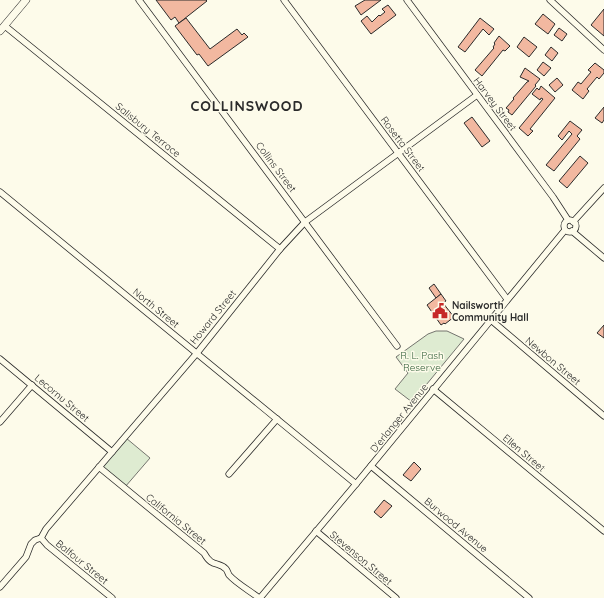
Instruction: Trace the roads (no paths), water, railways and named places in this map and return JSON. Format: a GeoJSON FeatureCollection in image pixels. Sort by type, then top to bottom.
{"type":"FeatureCollection","features":[{"type":"Feature","properties":{"kind":"street"},"geometry":{"type":"LineString","coordinates":[[2,28],[26,0]]}},
{"type":"Feature","properties":{"kind":"street","name":"Collins Street"},"geometry":{"type":"LineString","coordinates":[[139,0],[397,346]]}},
{"type":"Feature","properties":{"kind":"street","name":"Rosetta Street"},"geometry":{"type":"LineString","coordinates":[[284,0],[507,299]]}},
{"type":"Feature","properties":{"kind":"street","name":"Harvey Street"},"geometry":{"type":"LineString","coordinates":[[407,0],[570,221]]}},
{"type":"Feature","properties":{"kind":"street"},"geometry":{"type":"LineString","coordinates":[[550,0],[604,50]]}},
{"type":"Feature","properties":{"kind":"street","name":"Salisbury Terrace"},"geometry":{"type":"LineString","coordinates":[[2,28],[280,249]]}},
{"type":"Feature","properties":{"kind":"street","name":"Howard Street"},"geometry":{"type":"LineString","coordinates":[[0,587],[26,557],[31,544],[35,540],[41,538],[46,529],[197,352],[280,249],[305,222],[477,95]]}},
{"type":"Feature","properties":{"kind":"street"},"geometry":{"type":"LineString","coordinates":[[604,188],[570,221],[564,224],[565,230],[569,232],[572,231],[604,258]]}},
{"type":"Feature","properties":{"kind":"street","name":"North Street"},"geometry":{"type":"LineString","coordinates":[[0,192],[197,352],[356,484]]}},
{"type":"Feature","properties":{"kind":"street"},"geometry":{"type":"LineString","coordinates":[[570,221],[575,225],[572,231]]}},
{"type":"Feature","properties":{"kind":"street","name":"D'erlanger Avenue"},"geometry":{"type":"LineString","coordinates":[[259,598],[371,466],[565,230]]}},
{"type":"Feature","properties":{"kind":"street","name":"Newbon Street"},"geometry":{"type":"LineString","coordinates":[[491,320],[604,416]]}},
{"type":"Feature","properties":{"kind":"street","name":"Lecornu Street"},"geometry":{"type":"LineString","coordinates":[[0,359],[112,452]]}},
{"type":"Feature","properties":{"kind":"street"},"geometry":{"type":"LineString","coordinates":[[0,422],[32,385]]}},
{"type":"Feature","properties":{"kind":"street","name":"Ellen Street"},"geometry":{"type":"LineString","coordinates":[[433,389],[603,528]]}},
{"type":"Feature","properties":{"kind":"street"},"geometry":{"type":"LineString","coordinates":[[229,474],[277,419]]}},
{"type":"Feature","properties":{"kind":"street","name":"Burwood Avenue"},"geometry":{"type":"LineString","coordinates":[[371,466],[529,598]]}},
{"type":"Feature","properties":{"kind":"street","name":"California Street"},"geometry":{"type":"LineString","coordinates":[[99,467],[204,554],[208,560],[226,569],[229,575],[259,598]]}},
{"type":"Feature","properties":{"kind":"street","name":"Stevenson Street"},"geometry":{"type":"LineString","coordinates":[[316,531],[396,598]]}},
{"type":"Feature","properties":{"kind":"street","name":"Balfour Street"},"geometry":{"type":"LineString","coordinates":[[41,538],[112,598]]}},
{"type":"Feature","properties":{"kind":"place","name":"Nailsworth Community Hall"},"geometry":{"type":"Point","coordinates":[440,311]}},
{"type":"Feature","properties":{"kind":"district","name":"COLLINSWOOD"},"geometry":{"type":"Point","coordinates":[247,106]}},
{"type":"Feature","properties":{"kind":"park label","name":"R. L. Pash Reserve"},"geometry":{"type":"Point","coordinates":[422,360]}}]}
